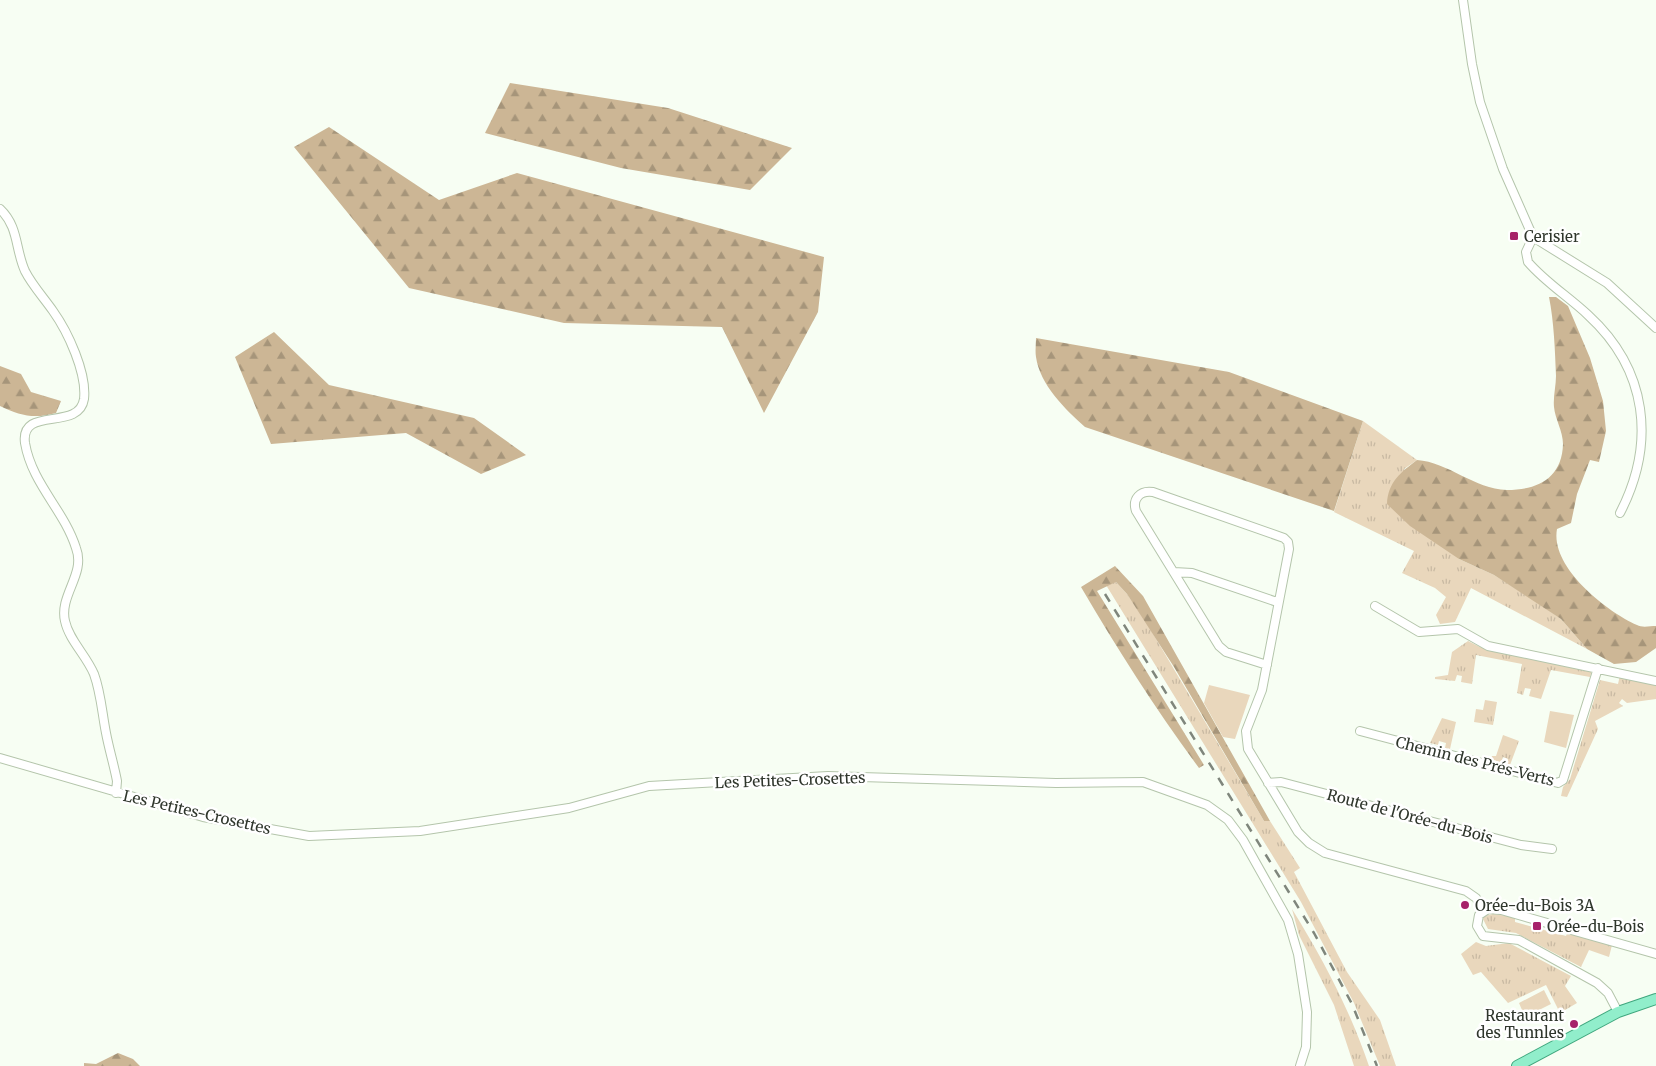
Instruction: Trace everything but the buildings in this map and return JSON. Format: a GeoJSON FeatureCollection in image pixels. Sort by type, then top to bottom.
{"type":"FeatureCollection","features":[{"type":"Feature","properties":{"kind":"main road"},"geometry":{"type":"LineString","coordinates":[[1517,1066],[1618,1012],[1656,999]]}},
{"type":"Feature","properties":{"kind":"street"},"geometry":{"type":"LineString","coordinates":[[1463,0],[1472,64],[1480,102],[1503,169],[1533,236],[1607,283],[1656,328]]}},
{"type":"Feature","properties":{"kind":"street","name":"Les Petites-Crosettes"},"geometry":{"type":"LineString","coordinates":[[0,209],[14,227],[20,258],[28,275],[66,332],[83,384],[83,401],[77,412],[67,417],[40,420],[32,424],[27,429],[25,442],[40,485],[71,535],[78,553],[78,572],[66,607],[64,619],[71,636],[92,670],[98,685],[117,781],[116,793]]}},
{"type":"Feature","properties":{"kind":"street"},"geometry":{"type":"LineString","coordinates":[[1533,236],[1526,252],[1528,262],[1606,334],[1635,374],[1642,392],[1648,427],[1644,466],[1634,491],[1620,513]]}},
{"type":"Feature","properties":{"kind":"street"},"geometry":{"type":"LineString","coordinates":[[1267,666],[1222,649],[1135,509],[1136,499],[1145,492],[1162,495],[1286,539],[1289,549],[1277,602],[1267,666],[1261,696],[1248,724],[1245,740],[1293,826],[1303,838],[1320,850],[1466,891],[1473,895],[1484,910]]}},
{"type":"Feature","properties":{"kind":"street"},"geometry":{"type":"LineString","coordinates":[[1174,572],[1192,573],[1277,602]]}},
{"type":"Feature","properties":{"kind":"street"},"geometry":{"type":"LineString","coordinates":[[1375,606],[1418,632],[1458,629],[1488,646],[1656,681]]}},
{"type":"Feature","properties":{"kind":"street","name":"Chemin des Prés-Verts"},"geometry":{"type":"LineString","coordinates":[[1360,731],[1558,784],[1562,780],[1598,668]]}},
{"type":"Feature","properties":{"kind":"street","name":"Les Petites-Crosettes"},"geometry":{"type":"LineString","coordinates":[[0,758],[116,793],[212,818],[308,836],[420,831],[569,808],[649,786],[828,776],[1056,783],[1143,782],[1207,805],[1228,820],[1243,840],[1288,920],[1298,954],[1307,1012],[1306,1047],[1300,1066]]}},
{"type":"Feature","properties":{"kind":"street","name":"Route de l'Orée-du-Bois"},"geometry":{"type":"LineString","coordinates":[[1268,783],[1281,782],[1521,845],[1552,849]]}},
{"type":"Feature","properties":{"kind":"street"},"geometry":{"type":"LineString","coordinates":[[1484,910],[1501,910],[1518,914],[1656,954]]}},
{"type":"Feature","properties":{"kind":"street"},"geometry":{"type":"LineString","coordinates":[[1484,910],[1477,920],[1478,929],[1481,934],[1488,938],[1519,940],[1597,984],[1608,993],[1618,1012]]}},
{"type":"Feature","properties":{"kind":"green space"},"geometry":{"type":"Polygon","coordinates":[[[510,83],[668,108],[792,148],[750,190],[621,168],[485,133],[510,83]]]}},
{"type":"Feature","properties":{"kind":"green space"},"geometry":{"type":"Polygon","coordinates":[[[329,127],[439,200],[517,173],[824,257],[818,312],[764,413],[722,327],[564,323],[409,288],[294,147],[329,127]]]}},
{"type":"Feature","properties":{"kind":"green space"},"geometry":{"type":"Polygon","coordinates":[[[1549,297],[1556,297],[1568,306],[1590,358],[1603,401],[1606,431],[1599,462],[1590,460],[1577,494],[1571,523],[1557,529],[1557,543],[1562,558],[1571,572],[1596,598],[1610,609],[1639,626],[1656,626],[1656,648],[1636,662],[1614,664],[1587,649],[1561,619],[1494,575],[1459,559],[1410,526],[1387,504],[1390,490],[1396,478],[1417,460],[1440,465],[1472,481],[1495,489],[1529,488],[1546,480],[1553,473],[1562,456],[1563,444],[1554,407],[1556,376],[1549,297]]]}},
{"type":"Feature","properties":{"kind":"green space"},"geometry":{"type":"Polygon","coordinates":[[[274,332],[329,385],[474,418],[526,455],[481,474],[406,433],[271,444],[235,357],[274,332]]]}},
{"type":"Feature","properties":{"kind":"green space"},"geometry":{"type":"Polygon","coordinates":[[[1036,338],[1229,372],[1363,421],[1334,511],[1085,427],[1054,396],[1048,387],[1038,367],[1036,338]]]}},
{"type":"Feature","properties":{"kind":"green space"},"geometry":{"type":"Polygon","coordinates":[[[0,366],[21,374],[31,392],[61,401],[56,413],[28,416],[0,406],[0,366]]]}},
{"type":"Feature","properties":{"kind":"green space"},"geometry":{"type":"Polygon","coordinates":[[[1363,421],[1417,460],[1404,469],[1459,559],[1494,575],[1561,619],[1587,649],[1471,588],[1455,622],[1440,624],[1436,615],[1446,597],[1435,588],[1402,573],[1414,551],[1334,512],[1363,421]]]}},
{"type":"Feature","properties":{"kind":"green space"},"geometry":{"type":"Polygon","coordinates":[[[1115,566],[1143,596],[1270,821],[1264,821],[1174,667],[1127,594],[1116,582],[1097,591],[1204,765],[1199,768],[1183,746],[1109,634],[1081,587],[1115,566]]]}},
{"type":"Feature","properties":{"kind":"green space"},"geometry":{"type":"Polygon","coordinates":[[[1116,582],[1127,594],[1146,622],[1264,821],[1270,821],[1300,868],[1294,872],[1347,972],[1380,1020],[1396,1066],[1380,1066],[1354,1003],[1301,902],[1106,585],[1116,582]]]}},
{"type":"Feature","properties":{"kind":"green space"},"geometry":{"type":"Polygon","coordinates":[[[1468,641],[1480,647],[1592,670],[1590,677],[1551,670],[1541,699],[1529,696],[1531,689],[1525,688],[1523,695],[1517,693],[1522,664],[1476,655],[1472,684],[1461,682],[1462,676],[1457,675],[1455,681],[1435,679],[1435,677],[1448,675],[1452,652],[1468,641]]]}},
{"type":"Feature","properties":{"kind":"green space"},"geometry":{"type":"Polygon","coordinates":[[[1620,675],[1656,683],[1656,699],[1627,703],[1622,699],[1619,703],[1623,706],[1595,721],[1598,729],[1567,797],[1561,796],[1563,787],[1570,779],[1600,680],[1618,684],[1620,675]]]}},
{"type":"Feature","properties":{"kind":"green space"},"geometry":{"type":"Polygon","coordinates":[[[1209,685],[1250,695],[1235,739],[1223,737],[1204,703],[1209,685]]]}},
{"type":"Feature","properties":{"kind":"green space"},"geometry":{"type":"Polygon","coordinates":[[[1485,700],[1497,702],[1493,725],[1474,722],[1476,709],[1483,710],[1485,700]]]}},
{"type":"Feature","properties":{"kind":"green space"},"geometry":{"type":"Polygon","coordinates":[[[1550,711],[1574,715],[1566,748],[1544,742],[1550,711]]]}},
{"type":"Feature","properties":{"kind":"green space"},"geometry":{"type":"Polygon","coordinates":[[[1442,718],[1456,722],[1450,749],[1445,748],[1446,743],[1439,741],[1438,745],[1430,743],[1442,718]]]}},
{"type":"Feature","properties":{"kind":"green space"},"geometry":{"type":"Polygon","coordinates":[[[1503,735],[1519,741],[1510,765],[1507,763],[1508,759],[1503,757],[1501,763],[1491,759],[1492,756],[1496,756],[1503,735]]]}},
{"type":"Feature","properties":{"kind":"green space"},"geometry":{"type":"Polygon","coordinates":[[[1292,909],[1335,985],[1362,1045],[1369,1066],[1354,1066],[1334,1005],[1299,935],[1292,909]]]}},
{"type":"Feature","properties":{"kind":"green space"},"geometry":{"type":"Polygon","coordinates":[[[1493,914],[1515,917],[1515,922],[1566,936],[1568,931],[1612,945],[1609,957],[1589,950],[1581,967],[1516,933],[1488,929],[1483,919],[1484,916],[1493,914]]]}},
{"type":"Feature","properties":{"kind":"green space"},"geometry":{"type":"Polygon","coordinates":[[[1476,942],[1486,946],[1509,943],[1571,976],[1565,986],[1577,1003],[1560,1013],[1546,985],[1508,1003],[1481,972],[1473,975],[1461,954],[1476,942]]]}},
{"type":"Feature","properties":{"kind":"green space"},"geometry":{"type":"Polygon","coordinates":[[[1544,990],[1551,1004],[1525,1017],[1519,1003],[1544,990]]]}},
{"type":"Feature","properties":{"kind":"green space"},"geometry":{"type":"Polygon","coordinates":[[[118,1053],[133,1059],[140,1066],[84,1066],[84,1063],[96,1064],[118,1053]]]}},
{"type":"Feature","properties":{"kind":"railway"},"geometry":{"type":"LineString","coordinates":[[1105,594],[1314,933],[1352,1004],[1377,1066]]}},
{"type":"Feature","properties":{"kind":"place","name":"Cerisier"},"geometry":{"type":"Point","coordinates":[1514,236]}},
{"type":"Feature","properties":{"kind":"place","name":"Orée-du-Bois 3A"},"geometry":{"type":"Point","coordinates":[1465,905]}},
{"type":"Feature","properties":{"kind":"place","name":"Orée-du-Bois"},"geometry":{"type":"Point","coordinates":[1537,926]}},
{"type":"Feature","properties":{"kind":"place","name":"Restaurant des Tunnles"},"geometry":{"type":"Point","coordinates":[1574,1024]}}]}
